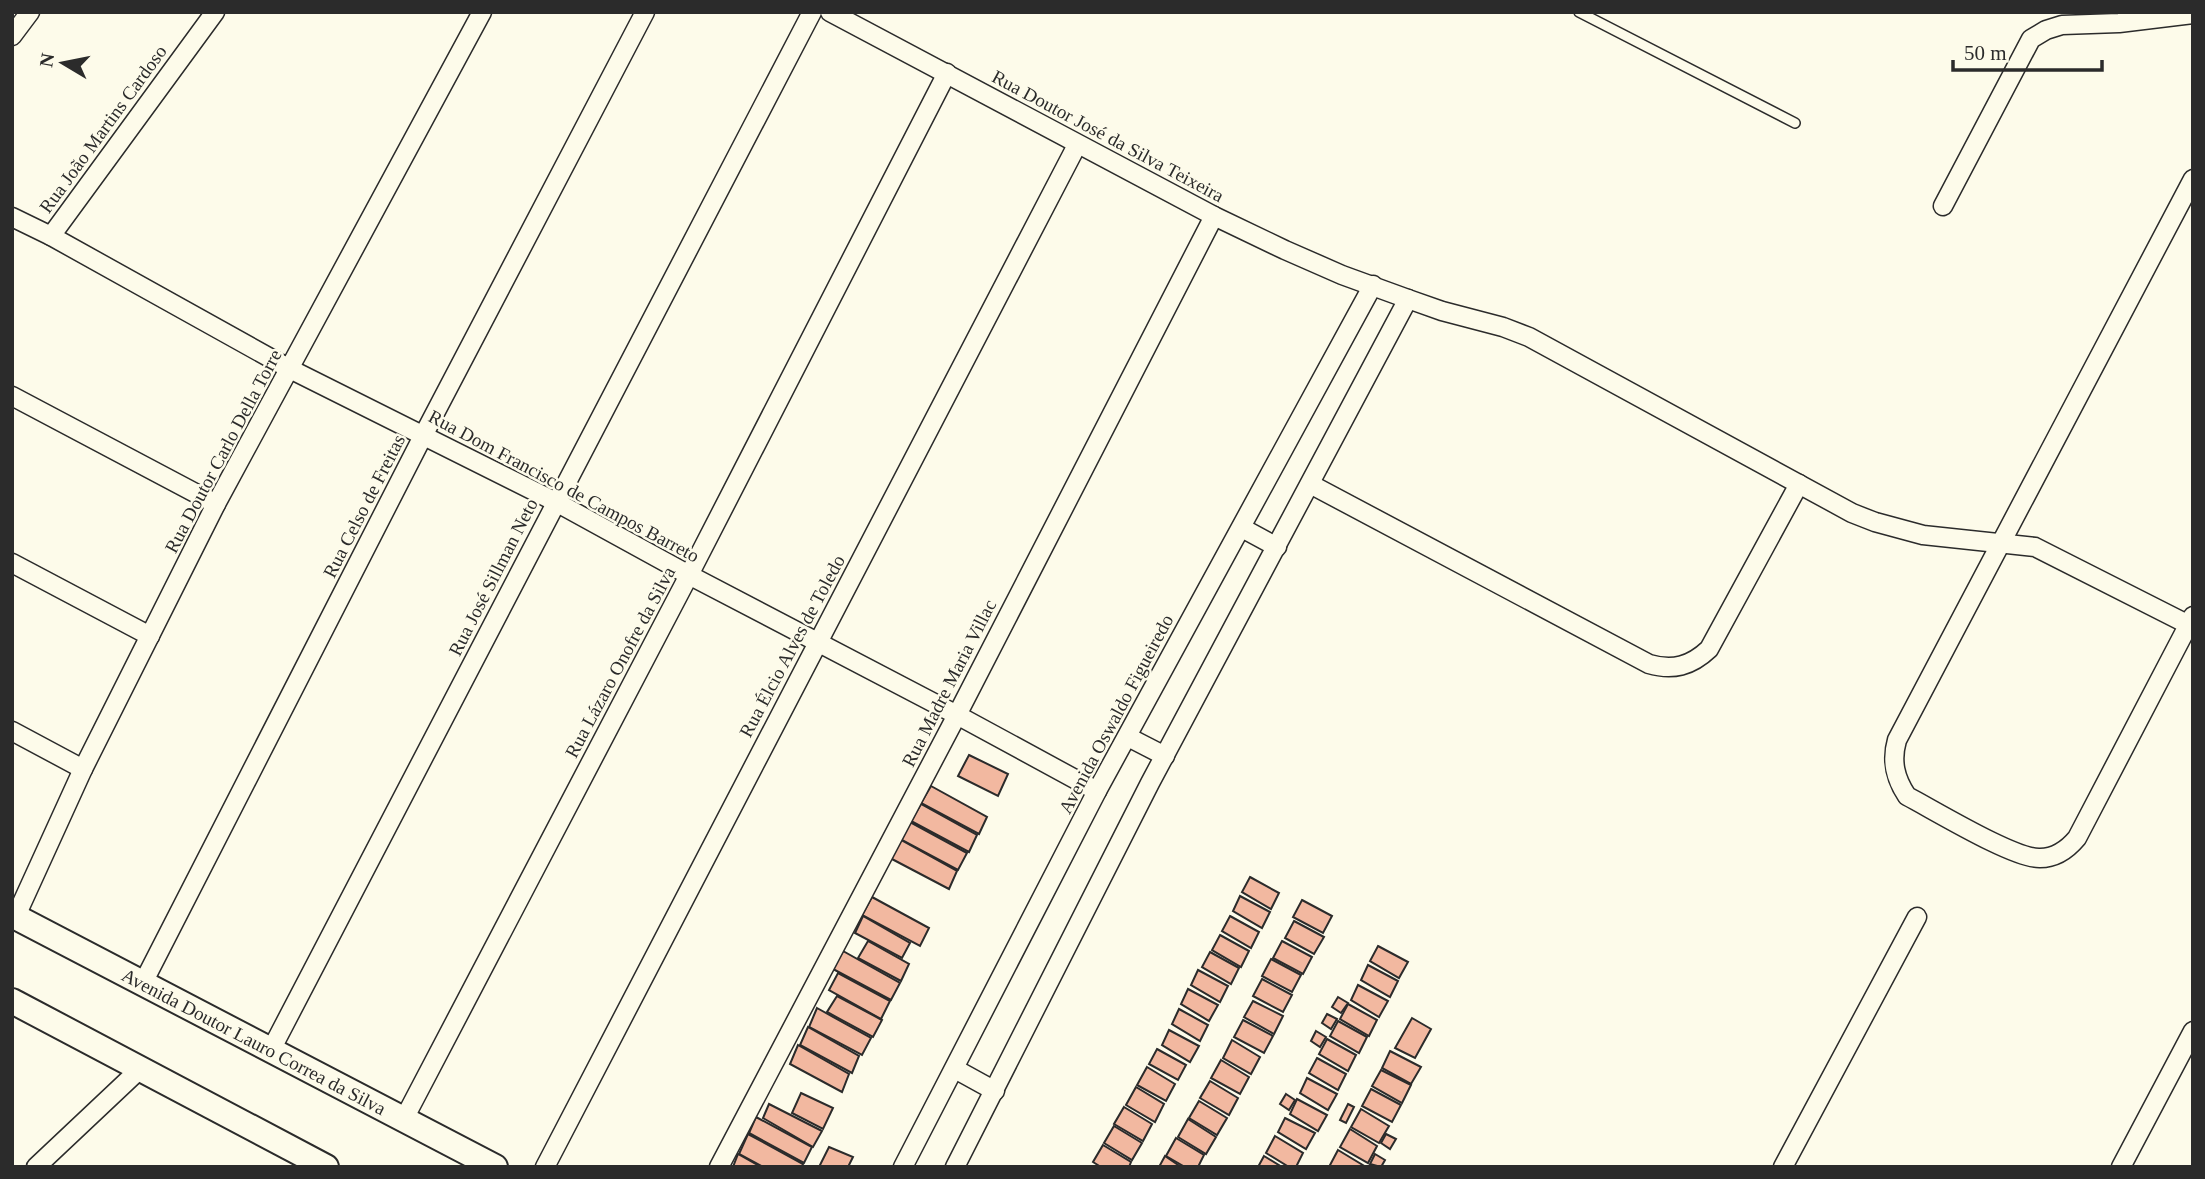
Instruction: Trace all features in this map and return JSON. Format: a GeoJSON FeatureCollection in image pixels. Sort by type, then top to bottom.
{"type":"FeatureCollection","features":[{"type":"Feature","properties":{"kind":"main road","name":"Avenida Doutor Lauro Correa da Silva"},"geometry":{"type":"LineString","coordinates":[[14,916],[495,1167]]}},
{"type":"Feature","properties":{"kind":"main road"},"geometry":{"type":"LineString","coordinates":[[12,1001],[317,1165]]}},
{"type":"Feature","properties":{"kind":"street"},"geometry":{"type":"LineString","coordinates":[[12,36],[30,12]]}},
{"type":"Feature","properties":{"kind":"street","name":"Rua João Martins Cardoso"},"geometry":{"type":"LineString","coordinates":[[51,236],[215,12]]}},
{"type":"Feature","properties":{"kind":"street","name":"Rua Doutor Carlo Della Torre"},"geometry":{"type":"LineString","coordinates":[[14,916],[83,769],[216,504],[482,12]]}},
{"type":"Feature","properties":{"kind":"street","name":"Rua Celso de Freitas"},"geometry":{"type":"LineString","coordinates":[[143,983],[423,436],[645,12]]}},
{"type":"Feature","properties":{"kind":"street","name":"Rua José Sillman Neto"},"geometry":{"type":"LineString","coordinates":[[271,1050],[812,12]]}},
{"type":"Feature","properties":{"kind":"street","name":"Rua Doutor José da Silva Teixeira"},"geometry":{"type":"LineString","coordinates":[[830,12],[1214,216],[1342,275],[1442,311],[1503,327],[1529,337],[1852,513],[1899,530],[1949,539],[2035,547],[2191,623]]}},
{"type":"Feature","properties":{"kind":"street"},"geometry":{"type":"LineString","coordinates":[[1943,206],[2031,39],[2062,25],[2119,23],[2193,14]]}},
{"type":"Feature","properties":{"kind":"street","name":"Rua Lázaro Onofre da Silva"},"geometry":{"type":"LineString","coordinates":[[404,1119],[947,74]]}},
{"type":"Feature","properties":{"kind":"street","name":"Rua Élcio Alves de Toledo"},"geometry":{"type":"LineString","coordinates":[[545,1167],[1077,145]]}},
{"type":"Feature","properties":{"kind":"street"},"geometry":{"type":"LineString","coordinates":[[2191,623],[2077,838],[2062,852],[2041,858],[2019,855],[1907,796],[1896,776],[1894,766],[1897,740],[2193,179]]}},
{"type":"Feature","properties":{"kind":"street","name":"Rua Madre Maria Villac"},"geometry":{"type":"LineString","coordinates":[[719,1167],[957,715],[1214,216]]}},
{"type":"Feature","properties":{"kind":"street","name":"Rua Dom Francisco de Campos Barreto"},"geometry":{"type":"LineString","coordinates":[[12,217],[290,369],[555,502],[1097,791]]}},
{"type":"Feature","properties":{"kind":"street","name":"Avenida Oswaldo Figueiredo"},"geometry":{"type":"LineString","coordinates":[[903,1167],[956,1069],[1097,791],[1373,285]]}},
{"type":"Feature","properties":{"kind":"street"},"geometry":{"type":"LineString","coordinates":[[955,1167],[1165,756],[1408,299]]}},
{"type":"Feature","properties":{"kind":"street"},"geometry":{"type":"LineString","coordinates":[[12,396],[216,504]]}},
{"type":"Feature","properties":{"kind":"street"},"geometry":{"type":"LineString","coordinates":[[1310,484],[1650,664],[1669,668],[1689,664],[1709,649],[1799,484]]}},
{"type":"Feature","properties":{"kind":"street"},"geometry":{"type":"LineString","coordinates":[[1242,528],[1277,547]]}},
{"type":"Feature","properties":{"kind":"street"},"geometry":{"type":"LineString","coordinates":[[12,563],[150,636]]}},
{"type":"Feature","properties":{"kind":"street"},"geometry":{"type":"LineString","coordinates":[[12,731],[83,769]]}},
{"type":"Feature","properties":{"kind":"street"},"geometry":{"type":"LineString","coordinates":[[1128,737],[1165,756]]}},
{"type":"Feature","properties":{"kind":"street"},"geometry":{"type":"LineString","coordinates":[[1783,1167],[1917,916]]}},
{"type":"Feature","properties":{"kind":"street"},"geometry":{"type":"LineString","coordinates":[[2121,1167],[2193,1031]]}},
{"type":"Feature","properties":{"kind":"street"},"geometry":{"type":"LineString","coordinates":[[36,1167],[140,1069]]}},
{"type":"Feature","properties":{"kind":"street"},"geometry":{"type":"LineString","coordinates":[[956,1069],[995,1091]]}},
{"type":"Feature","properties":{"kind":"lane"},"geometry":{"type":"LineString","coordinates":[[1579,12],[1795,123]]}},
{"type":"Feature","properties":{"kind":"building"},"geometry":{"type":"Polygon","coordinates":[[[969,755],[1008,774],[998,796],[958,776],[969,755]]]}},
{"type":"Feature","properties":{"kind":"building"},"geometry":{"type":"Polygon","coordinates":[[[931,786],[987,817],[979,834],[921,803],[931,786]]]}},
{"type":"Feature","properties":{"kind":"building"},"geometry":{"type":"Polygon","coordinates":[[[921,804],[977,835],[969,852],[911,821],[921,804]]]}},
{"type":"Feature","properties":{"kind":"building"},"geometry":{"type":"Polygon","coordinates":[[[910,822],[967,853],[958,870],[900,839],[910,822]]]}},
{"type":"Feature","properties":{"kind":"building"},"geometry":{"type":"Polygon","coordinates":[[[901,840],[957,871],[949,889],[890,858],[901,840]]]}},
{"type":"Feature","properties":{"kind":"building"},"geometry":{"type":"Polygon","coordinates":[[[1250,877],[1279,893],[1271,909],[1242,892],[1250,877]]]}},
{"type":"Feature","properties":{"kind":"building"},"geometry":{"type":"Polygon","coordinates":[[[1240,896],[1270,912],[1262,928],[1233,911],[1240,896]]]}},
{"type":"Feature","properties":{"kind":"building"},"geometry":{"type":"Polygon","coordinates":[[[872,897],[929,928],[920,946],[862,915],[872,897]]]}},
{"type":"Feature","properties":{"kind":"building"},"geometry":{"type":"Polygon","coordinates":[[[1302,900],[1332,916],[1323,933],[1293,917],[1302,900]]]}},
{"type":"Feature","properties":{"kind":"building"},"geometry":{"type":"Polygon","coordinates":[[[863,916],[910,943],[902,958],[855,933],[863,916]]]}},
{"type":"Feature","properties":{"kind":"building"},"geometry":{"type":"Polygon","coordinates":[[[1230,916],[1259,932],[1251,948],[1222,931],[1230,916]]]}},
{"type":"Feature","properties":{"kind":"building"},"geometry":{"type":"Polygon","coordinates":[[[1294,921],[1324,937],[1314,954],[1285,938],[1294,921]]]}},
{"type":"Feature","properties":{"kind":"building"},"geometry":{"type":"Polygon","coordinates":[[[1220,935],[1249,951],[1241,967],[1212,950],[1220,935]]]}},
{"type":"Feature","properties":{"kind":"building"},"geometry":{"type":"Polygon","coordinates":[[[868,941],[909,964],[901,981],[858,958],[868,941]]]}},
{"type":"Feature","properties":{"kind":"building"},"geometry":{"type":"Polygon","coordinates":[[[1282,941],[1312,957],[1303,974],[1273,958],[1282,941]]]}},
{"type":"Feature","properties":{"kind":"building"},"geometry":{"type":"Polygon","coordinates":[[[1378,946],[1408,962],[1399,978],[1370,961],[1378,946]]]}},
{"type":"Feature","properties":{"kind":"building"},"geometry":{"type":"Polygon","coordinates":[[[843,951],[900,983],[891,1000],[833,969],[843,951]]]}},
{"type":"Feature","properties":{"kind":"building"},"geometry":{"type":"Polygon","coordinates":[[[1210,952],[1239,968],[1231,984],[1202,967],[1210,952]]]}},
{"type":"Feature","properties":{"kind":"building"},"geometry":{"type":"Polygon","coordinates":[[[1271,959],[1301,975],[1292,992],[1262,976],[1271,959]]]}},
{"type":"Feature","properties":{"kind":"building"},"geometry":{"type":"Polygon","coordinates":[[[1368,965],[1398,981],[1390,997],[1361,980],[1368,965]]]}},
{"type":"Feature","properties":{"kind":"building"},"geometry":{"type":"Polygon","coordinates":[[[1198,970],[1228,986],[1220,1002],[1191,985],[1198,970]]]}},
{"type":"Feature","properties":{"kind":"building"},"geometry":{"type":"Polygon","coordinates":[[[838,973],[890,1001],[881,1019],[829,990],[838,973]]]}},
{"type":"Feature","properties":{"kind":"building"},"geometry":{"type":"Polygon","coordinates":[[[1262,979],[1292,995],[1283,1012],[1253,996],[1262,979]]]}},
{"type":"Feature","properties":{"kind":"building"},"geometry":{"type":"Polygon","coordinates":[[[1358,985],[1388,1001],[1379,1017],[1351,1000],[1358,985]]]}},
{"type":"Feature","properties":{"kind":"building"},"geometry":{"type":"Polygon","coordinates":[[[1188,989],[1218,1005],[1209,1021],[1181,1004],[1188,989]]]}},
{"type":"Feature","properties":{"kind":"building"},"geometry":{"type":"Polygon","coordinates":[[[837,996],[882,1020],[873,1037],[827,1012],[837,996]]]}},
{"type":"Feature","properties":{"kind":"building"},"geometry":{"type":"Polygon","coordinates":[[[1338,997],[1348,1003],[1341,1013],[1332,1007],[1338,997]]]}},
{"type":"Feature","properties":{"kind":"building"},"geometry":{"type":"Polygon","coordinates":[[[1253,1001],[1283,1016],[1274,1034],[1244,1017],[1253,1001]]]}},
{"type":"Feature","properties":{"kind":"building"},"geometry":{"type":"Polygon","coordinates":[[[1348,1004],[1377,1020],[1369,1036],[1340,1019],[1348,1004]]]}},
{"type":"Feature","properties":{"kind":"building"},"geometry":{"type":"Polygon","coordinates":[[[817,1008],[871,1038],[862,1055],[809,1027],[817,1008]]]}},
{"type":"Feature","properties":{"kind":"building"},"geometry":{"type":"Polygon","coordinates":[[[1179,1009],[1208,1025],[1200,1041],[1172,1024],[1179,1009]]]}},
{"type":"Feature","properties":{"kind":"building"},"geometry":{"type":"Polygon","coordinates":[[[1327,1014],[1337,1019],[1331,1029],[1322,1023],[1327,1014]]]}},
{"type":"Feature","properties":{"kind":"building"},"geometry":{"type":"Polygon","coordinates":[[[1412,1018],[1431,1029],[1415,1058],[1395,1048],[1412,1018]]]}},
{"type":"Feature","properties":{"kind":"building"},"geometry":{"type":"Polygon","coordinates":[[[1243,1020],[1273,1036],[1264,1053],[1234,1037],[1243,1020]]]}},
{"type":"Feature","properties":{"kind":"building"},"geometry":{"type":"Polygon","coordinates":[[[1338,1021],[1367,1037],[1359,1053],[1330,1036],[1338,1021]]]}},
{"type":"Feature","properties":{"kind":"building"},"geometry":{"type":"Polygon","coordinates":[[[808,1027],[859,1056],[852,1073],[800,1045],[808,1027]]]}},
{"type":"Feature","properties":{"kind":"building"},"geometry":{"type":"Polygon","coordinates":[[[1169,1030],[1199,1046],[1190,1062],[1162,1045],[1169,1030]]]}},
{"type":"Feature","properties":{"kind":"building"},"geometry":{"type":"Polygon","coordinates":[[[1316,1031],[1326,1037],[1320,1047],[1311,1041],[1316,1031]]]}},
{"type":"Feature","properties":{"kind":"building"},"geometry":{"type":"Polygon","coordinates":[[[1327,1039],[1356,1055],[1348,1071],[1319,1054],[1327,1039]]]}},
{"type":"Feature","properties":{"kind":"building"},"geometry":{"type":"Polygon","coordinates":[[[1232,1040],[1260,1057],[1251,1074],[1223,1058],[1232,1040]]]}},
{"type":"Feature","properties":{"kind":"building"},"geometry":{"type":"Polygon","coordinates":[[[798,1045],[849,1074],[842,1092],[790,1064],[798,1045]]]}},
{"type":"Feature","properties":{"kind":"building"},"geometry":{"type":"Polygon","coordinates":[[[1157,1049],[1186,1065],[1178,1080],[1149,1064],[1157,1049]]]}},
{"type":"Feature","properties":{"kind":"building"},"geometry":{"type":"Polygon","coordinates":[[[1390,1051],[1421,1067],[1411,1084],[1382,1068],[1390,1051]]]}},
{"type":"Feature","properties":{"kind":"building"},"geometry":{"type":"Polygon","coordinates":[[[1317,1058],[1346,1074],[1338,1090],[1309,1073],[1317,1058]]]}},
{"type":"Feature","properties":{"kind":"building"},"geometry":{"type":"Polygon","coordinates":[[[1221,1060],[1249,1077],[1240,1094],[1211,1078],[1221,1060]]]}},
{"type":"Feature","properties":{"kind":"building"},"geometry":{"type":"Polygon","coordinates":[[[1147,1067],[1175,1084],[1166,1101],[1137,1085],[1147,1067]]]}},
{"type":"Feature","properties":{"kind":"building"},"geometry":{"type":"Polygon","coordinates":[[[1381,1070],[1411,1085],[1402,1103],[1372,1086],[1381,1070]]]}},
{"type":"Feature","properties":{"kind":"building"},"geometry":{"type":"Polygon","coordinates":[[[1307,1078],[1337,1094],[1328,1110],[1300,1093],[1307,1078]]]}},
{"type":"Feature","properties":{"kind":"building"},"geometry":{"type":"Polygon","coordinates":[[[1210,1081],[1238,1098],[1229,1115],[1200,1098],[1210,1081]]]}},
{"type":"Feature","properties":{"kind":"building"},"geometry":{"type":"Polygon","coordinates":[[[1136,1087],[1164,1104],[1155,1122],[1126,1105],[1136,1087]]]}},
{"type":"Feature","properties":{"kind":"building"},"geometry":{"type":"Polygon","coordinates":[[[1371,1089],[1401,1105],[1392,1122],[1362,1106],[1371,1089]]]}},
{"type":"Feature","properties":{"kind":"building"},"geometry":{"type":"Polygon","coordinates":[[[801,1093],[833,1108],[823,1129],[792,1113],[801,1093]]]}},
{"type":"Feature","properties":{"kind":"building"},"geometry":{"type":"Polygon","coordinates":[[[1286,1094],[1295,1100],[1289,1110],[1280,1104],[1286,1094]]]}},
{"type":"Feature","properties":{"kind":"building"},"geometry":{"type":"Polygon","coordinates":[[[1297,1099],[1327,1115],[1318,1131],[1290,1114],[1297,1099]]]}},
{"type":"Feature","properties":{"kind":"building"},"geometry":{"type":"Polygon","coordinates":[[[1199,1101],[1227,1118],[1217,1135],[1189,1118],[1199,1101]]]}},
{"type":"Feature","properties":{"kind":"building"},"geometry":{"type":"Polygon","coordinates":[[[769,1104],[822,1131],[813,1147],[763,1118],[769,1104]]]}},
{"type":"Feature","properties":{"kind":"building"},"geometry":{"type":"Polygon","coordinates":[[[1348,1104],[1354,1107],[1346,1123],[1340,1120],[1348,1104]]]}},
{"type":"Feature","properties":{"kind":"building"},"geometry":{"type":"Polygon","coordinates":[[[1124,1107],[1152,1124],[1143,1141],[1114,1124],[1124,1107]]]}},
{"type":"Feature","properties":{"kind":"building"},"geometry":{"type":"Polygon","coordinates":[[[1361,1109],[1389,1126],[1379,1143],[1351,1127],[1361,1109]]]}},
{"type":"Feature","properties":{"kind":"building"},"geometry":{"type":"Polygon","coordinates":[[[756,1117],[812,1147],[804,1163],[749,1133],[756,1117]]]}},
{"type":"Feature","properties":{"kind":"building"},"geometry":{"type":"Polygon","coordinates":[[[1285,1118],[1315,1133],[1306,1149],[1278,1132],[1285,1118]]]}},
{"type":"Feature","properties":{"kind":"building"},"geometry":{"type":"Polygon","coordinates":[[[1188,1119],[1216,1137],[1206,1154],[1178,1137],[1188,1119]]]}},
{"type":"Feature","properties":{"kind":"building"},"geometry":{"type":"Polygon","coordinates":[[[1114,1126],[1142,1143],[1132,1160],[1104,1143],[1114,1126]]]}},
{"type":"Feature","properties":{"kind":"building"},"geometry":{"type":"Polygon","coordinates":[[[1350,1129],[1377,1146],[1368,1163],[1340,1147],[1350,1129]]]}},
{"type":"Feature","properties":{"kind":"building"},"geometry":{"type":"Polygon","coordinates":[[[748,1134],[803,1164],[802,1167],[763,1167],[739,1154],[748,1134]]]}},
{"type":"Feature","properties":{"kind":"building"},"geometry":{"type":"Polygon","coordinates":[[[1386,1134],[1396,1139],[1390,1149],[1381,1143],[1386,1134]]]}},
{"type":"Feature","properties":{"kind":"building"},"geometry":{"type":"Polygon","coordinates":[[[1275,1136],[1303,1153],[1296,1167],[1289,1167],[1266,1153],[1275,1136]]]}},
{"type":"Feature","properties":{"kind":"building"},"geometry":{"type":"Polygon","coordinates":[[[1176,1138],[1204,1155],[1198,1167],[1185,1167],[1166,1156],[1176,1138]]]}},
{"type":"Feature","properties":{"kind":"building"},"geometry":{"type":"Polygon","coordinates":[[[1103,1145],[1131,1162],[1129,1167],[1101,1167],[1093,1162],[1103,1145]]]}},
{"type":"Feature","properties":{"kind":"building"},"geometry":{"type":"Polygon","coordinates":[[[829,1147],[853,1157],[848,1167],[819,1167],[829,1147]]]}},
{"type":"Feature","properties":{"kind":"building"},"geometry":{"type":"Polygon","coordinates":[[[1338,1150],[1366,1167],[1329,1167],[1338,1150]]]}},
{"type":"Feature","properties":{"kind":"building"},"geometry":{"type":"Polygon","coordinates":[[[738,1154],[761,1167],[733,1167],[738,1154]]]}},
{"type":"Feature","properties":{"kind":"building"},"geometry":{"type":"Polygon","coordinates":[[[1375,1154],[1385,1160],[1381,1167],[1370,1164],[1375,1154]]]}},
{"type":"Feature","properties":{"kind":"building"},"geometry":{"type":"Polygon","coordinates":[[[1165,1156],[1181,1167],[1159,1167],[1165,1156]]]}},
{"type":"Feature","properties":{"kind":"building"},"geometry":{"type":"Polygon","coordinates":[[[1264,1156],[1282,1167],[1258,1167],[1264,1156]]]}}]}
